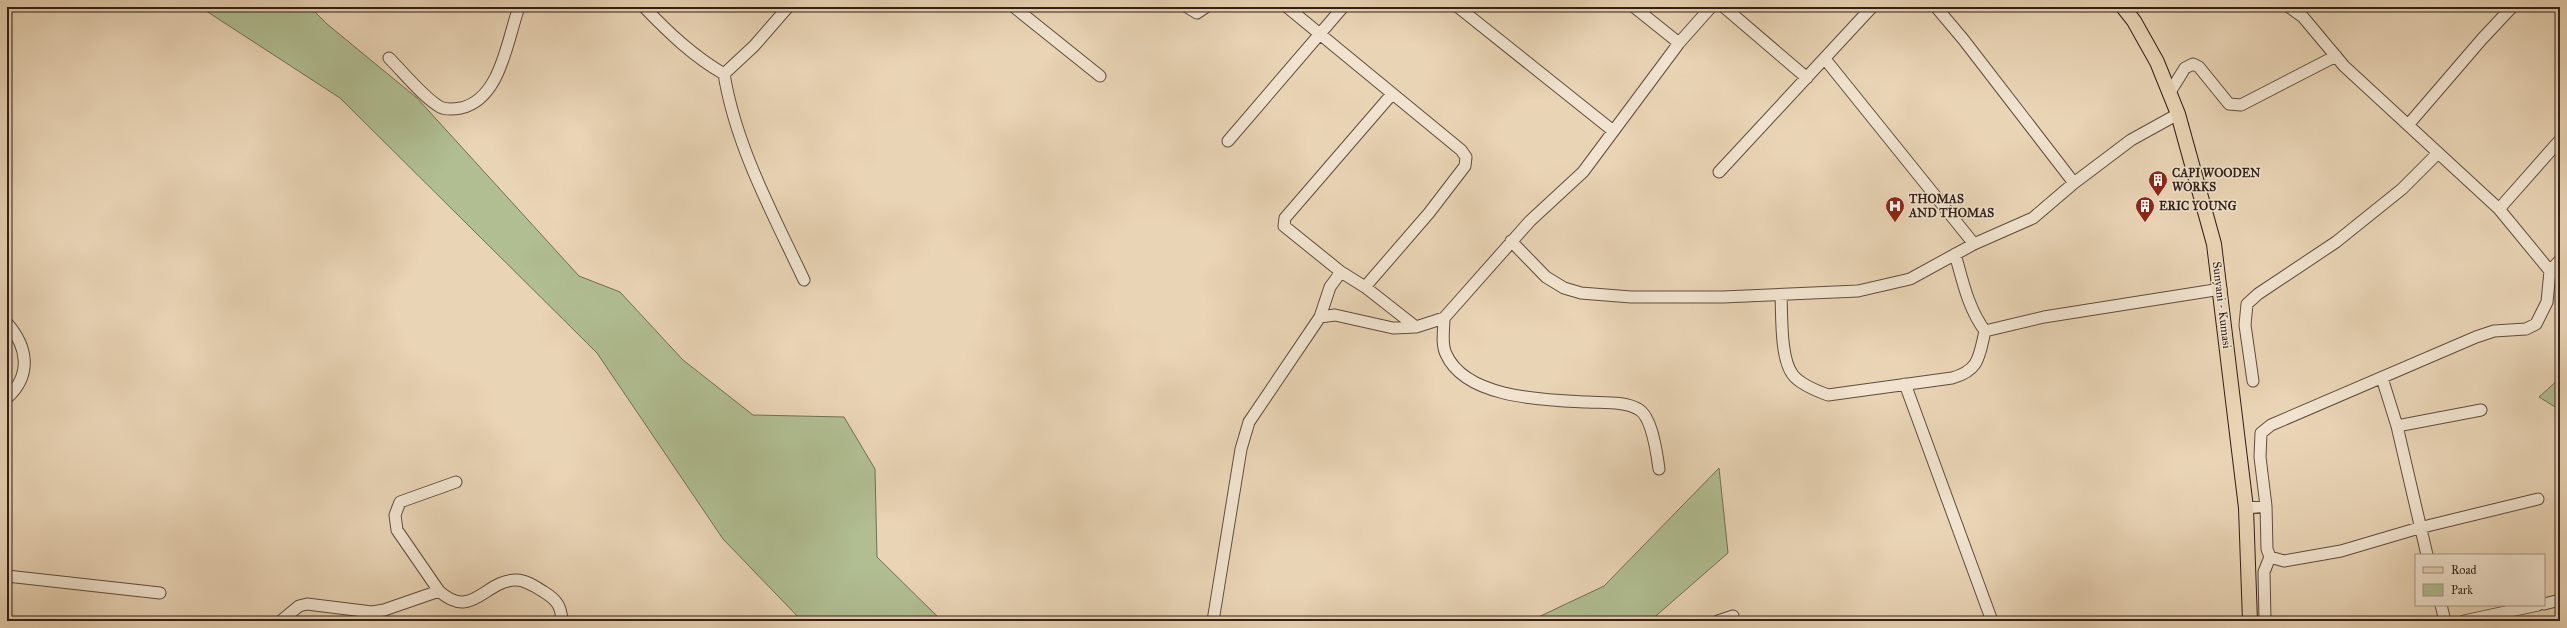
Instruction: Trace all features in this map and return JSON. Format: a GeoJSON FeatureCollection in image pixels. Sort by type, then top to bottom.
{"type":"FeatureCollection","features":[{"type":"Feature","properties":{"kind":"main road","name":"Sunyani - Kumasi"},"geometry":{"type":"LineString","coordinates":[[2123,7],[2149,48],[2170,92],[2178,114],[2214,244],[2222,289],[2246,508],[2250,621]]}},
{"type":"Feature","properties":{"kind":"street"},"geometry":{"type":"LineString","coordinates":[[389,58],[441,107],[454,110],[473,105],[488,92],[497,74],[519,7]]}},
{"type":"Feature","properties":{"kind":"street"},"geometry":{"type":"LineString","coordinates":[[644,7],[681,45],[702,61],[724,74],[733,118],[804,280]]}},
{"type":"Feature","properties":{"kind":"street"},"geometry":{"type":"LineString","coordinates":[[724,74],[754,46],[788,7]]}},
{"type":"Feature","properties":{"kind":"street"},"geometry":{"type":"LineString","coordinates":[[1014,7],[1100,76]]}},
{"type":"Feature","properties":{"kind":"street"},"geometry":{"type":"LineString","coordinates":[[1187,7],[1197,13],[1206,7]]}},
{"type":"Feature","properties":{"kind":"street"},"geometry":{"type":"LineString","coordinates":[[1287,7],[1461,150],[1466,157],[1465,166],[1429,213],[1365,287]]}},
{"type":"Feature","properties":{"kind":"street"},"geometry":{"type":"LineString","coordinates":[[1228,140],[1343,7]]}},
{"type":"Feature","properties":{"kind":"street"},"geometry":{"type":"LineString","coordinates":[[1458,7],[1612,130]]}},
{"type":"Feature","properties":{"kind":"street"},"geometry":{"type":"LineString","coordinates":[[1634,7],[1679,43]]}},
{"type":"Feature","properties":{"kind":"street"},"geometry":{"type":"LineString","coordinates":[[1320,318],[1335,315],[1393,328],[1416,327],[1444,318],[1511,241],[1583,172],[1596,156],[1612,130],[1679,43],[1711,7]]}},
{"type":"Feature","properties":{"kind":"street"},"geometry":{"type":"LineString","coordinates":[[1724,7],[1807,78]]}},
{"type":"Feature","properties":{"kind":"street"},"geometry":{"type":"LineString","coordinates":[[1719,172],[1872,7]]}},
{"type":"Feature","properties":{"kind":"street"},"geometry":{"type":"LineString","coordinates":[[1936,7],[1964,39],[2074,183]]}},
{"type":"Feature","properties":{"kind":"street"},"geometry":{"type":"LineString","coordinates":[[2289,7],[2303,17],[2336,56],[2408,125],[2499,208],[2550,271]]}},
{"type":"Feature","properties":{"kind":"street"},"geometry":{"type":"LineString","coordinates":[[2408,125],[2482,39],[2512,7]]}},
{"type":"Feature","properties":{"kind":"street"},"geometry":{"type":"LineString","coordinates":[[2170,92],[2185,68],[2193,64],[2199,68],[2229,104],[2241,105],[2336,56]]}},
{"type":"Feature","properties":{"kind":"street"},"geometry":{"type":"LineString","coordinates":[[1825,59],[1974,244]]}},
{"type":"Feature","properties":{"kind":"street"},"geometry":{"type":"LineString","coordinates":[[1392,94],[1285,218],[1284,226],[1341,272],[1365,287],[1416,327]]}},
{"type":"Feature","properties":{"kind":"street"},"geometry":{"type":"LineString","coordinates":[[1511,241],[1546,277],[1564,288],[1581,293],[1667,297],[1858,292],[1910,279],[1974,244],[2033,218],[2074,183],[2131,140],[2178,114]]}},
{"type":"Feature","properties":{"kind":"street"},"geometry":{"type":"LineString","coordinates":[[2499,208],[2560,140]]}},
{"type":"Feature","properties":{"kind":"street"},"geometry":{"type":"LineString","coordinates":[[2253,381],[2245,325],[2247,304],[2258,294],[2336,242],[2402,189],[2438,153]]}},
{"type":"Feature","properties":{"kind":"street"},"geometry":{"type":"LineString","coordinates":[[1780,295],[1785,354],[1792,374],[1816,391],[1828,395],[1967,374],[1975,365],[1979,356],[1985,331],[1974,316],[1955,254]]}},
{"type":"Feature","properties":{"kind":"street"},"geometry":{"type":"LineString","coordinates":[[2265,621],[2264,572],[2270,557],[2267,549],[2266,506],[2260,457],[2261,433],[2271,425],[2476,337],[2494,331],[2526,329],[2536,324],[2547,302],[2550,271],[2560,260]]}},
{"type":"Feature","properties":{"kind":"street"},"geometry":{"type":"LineString","coordinates":[[1213,621],[1241,449],[1249,422],[1320,318],[1330,287],[1341,272]]}},
{"type":"Feature","properties":{"kind":"street"},"geometry":{"type":"LineString","coordinates":[[1985,331],[2044,317],[2222,289]]}},
{"type":"Feature","properties":{"kind":"street"},"geometry":{"type":"LineString","coordinates":[[1444,318],[1443,342],[1446,354],[1458,371],[1480,385],[1507,395],[1620,404],[1639,409],[1645,416],[1655,442],[1659,468]]}},
{"type":"Feature","properties":{"kind":"street"},"geometry":{"type":"LineString","coordinates":[[7,324],[23,347],[26,360],[19,384],[7,398]]}},
{"type":"Feature","properties":{"kind":"street"},"geometry":{"type":"LineString","coordinates":[[2382,378],[2397,426],[2419,528],[2427,554]]}},
{"type":"Feature","properties":{"kind":"street"},"geometry":{"type":"LineString","coordinates":[[1905,384],[1992,621]]}},
{"type":"Feature","properties":{"kind":"street"},"geometry":{"type":"LineString","coordinates":[[2397,426],[2481,410]]}},
{"type":"Feature","properties":{"kind":"street"},"geometry":{"type":"LineString","coordinates":[[456,482],[400,502],[395,515],[397,530],[439,591],[448,599],[458,603],[468,602],[509,581],[517,580],[552,596],[561,610],[562,621]]}},
{"type":"Feature","properties":{"kind":"street"},"geometry":{"type":"LineString","coordinates":[[2270,557],[2284,562],[2341,551],[2419,528],[2538,499]]}},
{"type":"Feature","properties":{"kind":"street"},"geometry":{"type":"LineString","coordinates":[[2246,508],[2266,506]]}},
{"type":"Feature","properties":{"kind":"street"},"geometry":{"type":"LineString","coordinates":[[7,576],[160,593]]}},
{"type":"Feature","properties":{"kind":"street"},"geometry":{"type":"LineString","coordinates":[[282,620],[299,606],[307,604],[361,611],[384,616],[439,591]]}},
{"type":"Feature","properties":{"kind":"street"},"geometry":{"type":"LineString","coordinates":[[2545,604],[2560,600]]}},
{"type":"Feature","properties":{"kind":"street"},"geometry":{"type":"LineString","coordinates":[[2441,606],[2446,621]]}},
{"type":"Feature","properties":{"kind":"street"},"geometry":{"type":"LineString","coordinates":[[2464,621],[2533,606]]}},
{"type":"Feature","properties":{"kind":"street"},"geometry":{"type":"LineString","coordinates":[[1718,621],[1733,616]]}},
{"type":"Feature","properties":{"kind":"green space"},"geometry":{"type":"Polygon","coordinates":[[[200,7],[310,7],[327,24],[417,98],[579,276],[620,292],[683,360],[753,415],[844,417],[875,469],[877,557],[942,621],[802,621],[723,539],[597,353],[340,98],[200,7]]]}},
{"type":"Feature","properties":{"kind":"green space"},"geometry":{"type":"Polygon","coordinates":[[[2560,378],[2560,410],[2539,397],[2560,378]]]}},
{"type":"Feature","properties":{"kind":"green space"},"geometry":{"type":"Polygon","coordinates":[[[1719,468],[1728,553],[1650,621],[1530,621],[1604,586],[1719,468]]]}},
{"type":"Feature","properties":{"kind":"place","name":"CAPI WOODEN WORKS"},"geometry":{"type":"Point","coordinates":[2158,197]}},
{"type":"Feature","properties":{"kind":"place","name":"THOMAS AND THOMAS"},"geometry":{"type":"Point","coordinates":[1895,223]}},
{"type":"Feature","properties":{"kind":"place","name":"ERIC YOUNG"},"geometry":{"type":"Point","coordinates":[2145,223]}}]}
